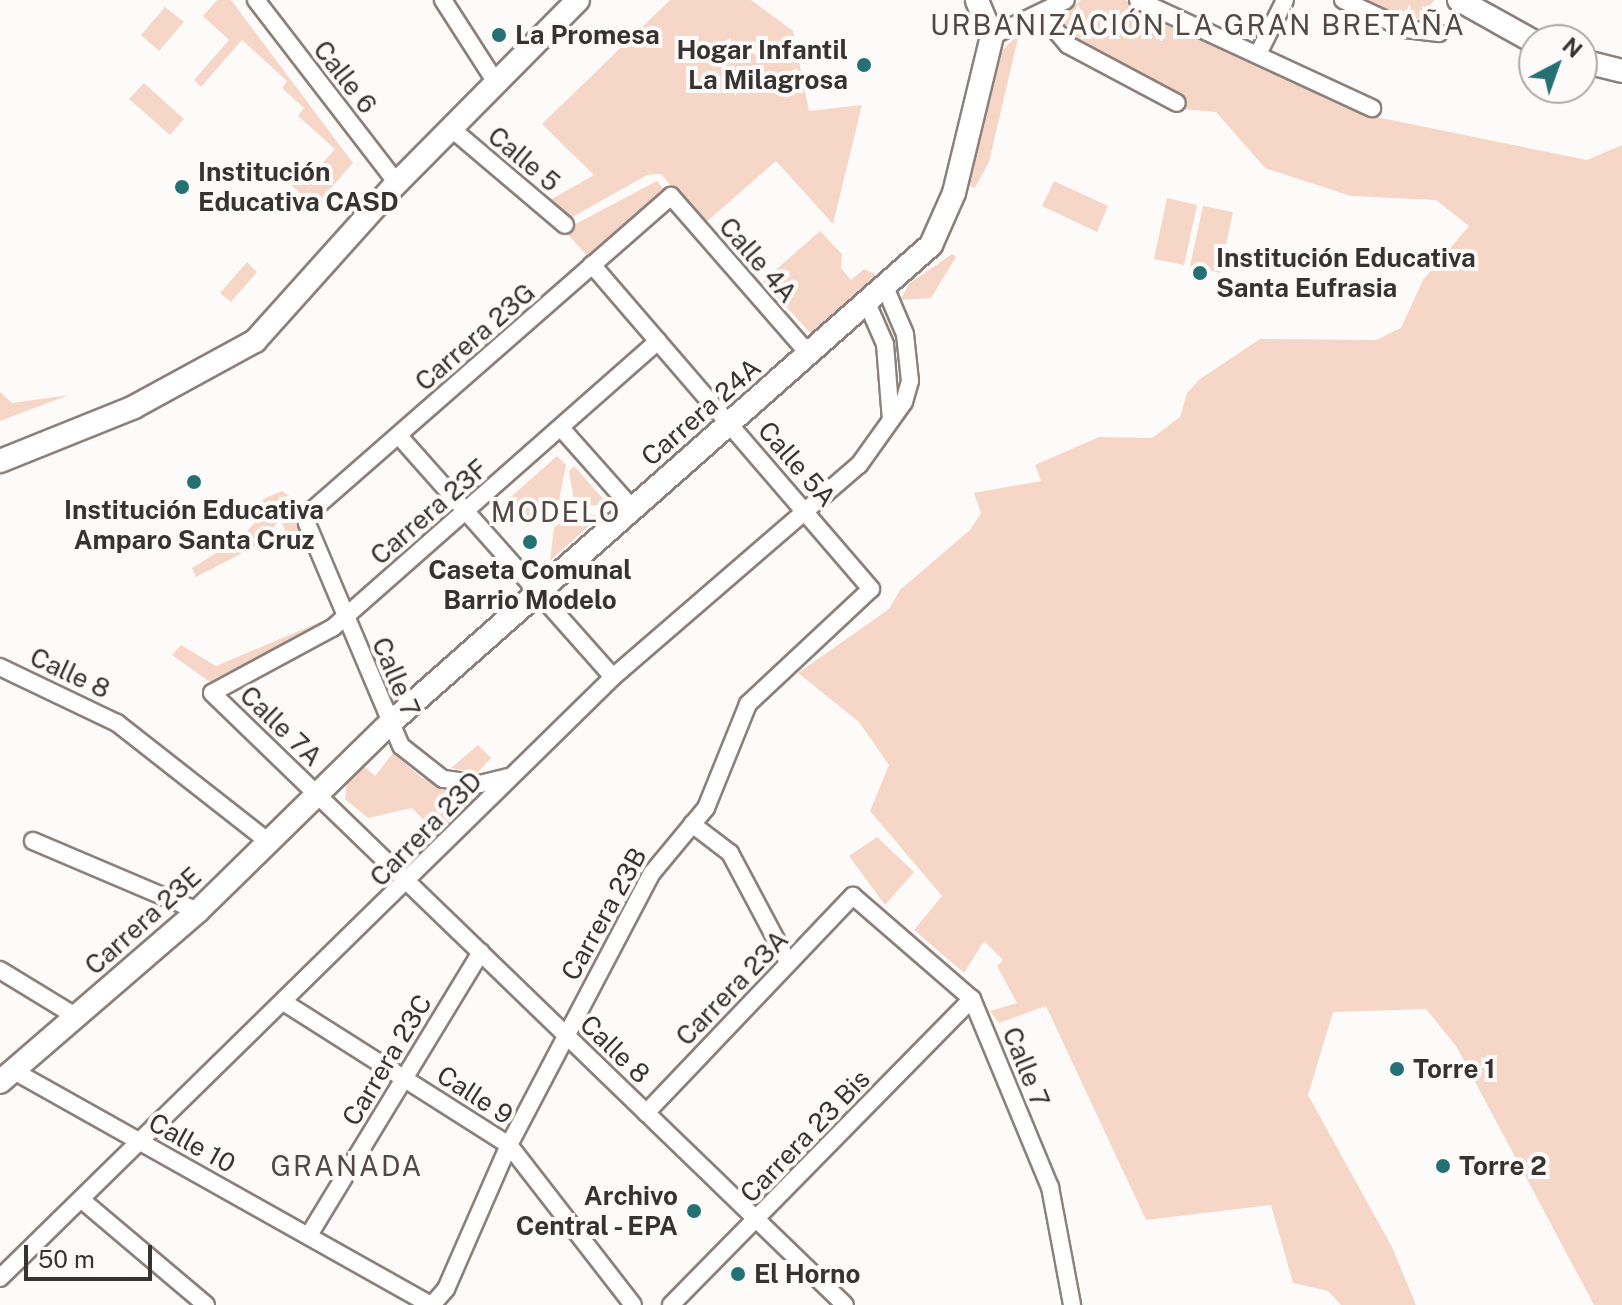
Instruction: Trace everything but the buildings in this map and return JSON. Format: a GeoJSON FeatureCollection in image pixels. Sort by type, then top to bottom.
{"type":"FeatureCollection","features":[{"type":"Feature","properties":{"kind":"street","name":"Calle 6"},"geometry":{"type":"LineString","coordinates":[[256,0],[397,183]]}},
{"type":"Feature","properties":{"kind":"street","name":"Calle 5"},"geometry":{"type":"LineString","coordinates":[[443,0],[497,84]]}},
{"type":"Feature","properties":{"kind":"street"},"geometry":{"type":"LineString","coordinates":[[0,461],[180,385],[255,341],[397,183],[578,0]]}},
{"type":"Feature","properties":{"kind":"street"},"geometry":{"type":"LineString","coordinates":[[977,0],[992,36],[1066,0]]}},
{"type":"Feature","properties":{"kind":"street"},"geometry":{"type":"LineString","coordinates":[[1138,0],[1372,108]]}},
{"type":"Feature","properties":{"kind":"street"},"geometry":{"type":"LineString","coordinates":[[1258,54],[1285,0]]}},
{"type":"Feature","properties":{"kind":"street"},"geometry":{"type":"LineString","coordinates":[[1343,0],[1405,29],[1439,33]]}},
{"type":"Feature","properties":{"kind":"street"},"geometry":{"type":"LineString","coordinates":[[1459,0],[1518,33]]}},
{"type":"Feature","properties":{"kind":"street"},"geometry":{"type":"LineString","coordinates":[[1041,13],[1068,45],[1177,103]]}},
{"type":"Feature","properties":{"kind":"street","name":"Carrera 24A"},"geometry":{"type":"LineString","coordinates":[[318,795],[388,725],[918,260],[944,224],[992,36]]}},
{"type":"Feature","properties":{"kind":"street"},"geometry":{"type":"LineString","coordinates":[[1598,65],[1622,71]]}},
{"type":"Feature","properties":{"kind":"street","name":"Calle 5"},"geometry":{"type":"LineString","coordinates":[[452,129],[565,225]]}},
{"type":"Feature","properties":{"kind":"street","name":"Carrera 23G"},"geometry":{"type":"LineString","coordinates":[[309,513],[671,196]]}},
{"type":"Feature","properties":{"kind":"street","name":"Calle 4A"},"geometry":{"type":"LineString","coordinates":[[671,196],[809,354]]}},
{"type":"Feature","properties":{"kind":"street","name":"Calle 5A"},"geometry":{"type":"LineString","coordinates":[[592,265],[869,586]]}},
{"type":"Feature","properties":{"kind":"street","name":"Carrera 23D"},"geometry":{"type":"LineString","coordinates":[[0,1278],[410,883],[509,776],[613,677],[808,513],[859,465],[891,420],[910,381],[905,334],[885,287]]}},
{"type":"Feature","properties":{"kind":"street"},"geometry":{"type":"LineString","coordinates":[[867,303],[885,344],[891,420]]}},
{"type":"Feature","properties":{"kind":"street","name":"Carrera 23F"},"geometry":{"type":"LineString","coordinates":[[212,693],[345,617],[658,341]]}},
{"type":"Feature","properties":{"kind":"street"},"geometry":{"type":"LineString","coordinates":[[561,428],[633,509]]}},
{"type":"Feature","properties":{"kind":"street"},"geometry":{"type":"LineString","coordinates":[[399,436],[613,677]]}},
{"type":"Feature","properties":{"kind":"street","name":"Calle 7"},"geometry":{"type":"LineString","coordinates":[[309,513],[307,523],[388,725],[430,774],[467,784],[509,776]]}},
{"type":"Feature","properties":{"kind":"street","name":"Carrera 23B"},"geometry":{"type":"LineString","coordinates":[[431,1305],[446,1289],[509,1145],[652,873],[706,808],[748,704],[869,586]]}},
{"type":"Feature","properties":{"kind":"street","name":"Calle 8"},"geometry":{"type":"LineString","coordinates":[[0,667],[117,723],[269,842]]}},
{"type":"Feature","properties":{"kind":"street","name":"Calle 7A"},"geometry":{"type":"LineString","coordinates":[[212,693],[318,795]]}},
{"type":"Feature","properties":{"kind":"street","name":"Calle 8"},"geometry":{"type":"LineString","coordinates":[[318,795],[845,1305]]}},
{"type":"Feature","properties":{"kind":"street","name":"Carrera 23E"},"geometry":{"type":"LineString","coordinates":[[7,1076],[198,911],[318,795]]}},
{"type":"Feature","properties":{"kind":"street"},"geometry":{"type":"LineString","coordinates":[[692,824],[730,853],[788,962]]}},
{"type":"Feature","properties":{"kind":"street"},"geometry":{"type":"LineString","coordinates":[[33,841],[198,911]]}},
{"type":"Feature","properties":{"kind":"street","name":"Calle 7"},"geometry":{"type":"LineString","coordinates":[[853,896],[972,999],[1050,1187],[1072,1305]]}},
{"type":"Feature","properties":{"kind":"street","name":"Carrera 23A"},"geometry":{"type":"LineString","coordinates":[[646,1113],[853,896]]}},
{"type":"Feature","properties":{"kind":"street","name":"Carrera 23C"},"geometry":{"type":"LineString","coordinates":[[309,1235],[481,952]]}},
{"type":"Feature","properties":{"kind":"street"},"geometry":{"type":"LineString","coordinates":[[0,970],[77,1017]]}},
{"type":"Feature","properties":{"kind":"street","name":"Carrera 23 Bis"},"geometry":{"type":"LineString","coordinates":[[671,1305],[972,999]]}},
{"type":"Feature","properties":{"kind":"street","name":"Calle 9"},"geometry":{"type":"LineString","coordinates":[[285,1003],[509,1145],[633,1305]]}},
{"type":"Feature","properties":{"kind":"street","name":"Calle 10"},"geometry":{"type":"LineString","coordinates":[[7,1076],[140,1142],[431,1305]]}},
{"type":"Feature","properties":{"kind":"street"},"geometry":{"type":"LineString","coordinates":[[83,1201],[206,1305]]}},
{"type":"Feature","properties":{"kind":"shaded area"},"geometry":{"type":"Polygon","coordinates":[[[217,0],[231,0],[353,163],[315,206],[291,185],[312,161],[319,167],[335,149],[298,116],[304,108],[282,88],[287,81],[242,40],[201,87],[194,80],[229,40],[203,16],[217,0]]]}},
{"type":"Feature","properties":{"kind":"shaded area"},"geometry":{"type":"Polygon","coordinates":[[[670,0],[751,0],[793,31],[809,111],[862,105],[833,224],[776,161],[704,224],[661,174],[647,175],[569,219],[550,200],[594,175],[542,124],[670,0]]]}},
{"type":"Feature","properties":{"kind":"shaded area"},"geometry":{"type":"Polygon","coordinates":[[[1081,0],[1126,0],[1371,116],[1587,160],[1622,145],[1622,1305],[1594,1305],[1456,1046],[1426,1009],[1333,1012],[1308,1095],[1392,1247],[1416,1305],[1341,1305],[1328,1291],[1293,1283],[1271,1205],[1146,1220],[1046,1006],[999,1023],[990,1011],[1017,1003],[997,966],[1003,960],[984,941],[964,973],[914,930],[942,896],[870,811],[889,765],[859,722],[798,673],[889,609],[900,590],[970,530],[981,513],[974,493],[1041,481],[1035,465],[1099,437],[1152,438],[1180,417],[1187,393],[1200,379],[1260,339],[1376,340],[1401,328],[1423,280],[1469,226],[1436,200],[1351,196],[1265,168],[1216,112],[1181,109],[1186,99],[1054,25],[1081,0]]]}},
{"type":"Feature","properties":{"kind":"shaded area"},"geometry":{"type":"Polygon","coordinates":[[[1360,0],[1434,0],[1421,21],[1406,22],[1360,0]]]}},
{"type":"Feature","properties":{"kind":"shaded area"},"geometry":{"type":"Polygon","coordinates":[[[165,7],[184,22],[159,51],[141,35],[165,7]]]}},
{"type":"Feature","properties":{"kind":"shaded area"},"geometry":{"type":"Polygon","coordinates":[[[1019,34],[989,162],[975,188],[966,185],[1000,52],[1019,34]]]}},
{"type":"Feature","properties":{"kind":"shaded area"},"geometry":{"type":"Polygon","coordinates":[[[144,83],[184,119],[170,135],[129,99],[144,83]]]}},
{"type":"Feature","properties":{"kind":"shaded area"},"geometry":{"type":"Polygon","coordinates":[[[657,181],[667,193],[588,257],[564,230],[657,181]]]}},
{"type":"Feature","properties":{"kind":"shaded area"},"geometry":{"type":"Polygon","coordinates":[[[1054,181],[1108,206],[1097,232],[1042,206],[1054,181]]]}},
{"type":"Feature","properties":{"kind":"shaded area"},"geometry":{"type":"Polygon","coordinates":[[[1167,198],[1197,205],[1184,265],[1154,259],[1167,198]]]}},
{"type":"Feature","properties":{"kind":"shaded area"},"geometry":{"type":"Polygon","coordinates":[[[1203,206],[1233,212],[1220,273],[1190,266],[1203,206]]]}},
{"type":"Feature","properties":{"kind":"shaded area"},"geometry":{"type":"Polygon","coordinates":[[[820,231],[842,254],[841,268],[851,280],[864,269],[881,277],[812,335],[763,281],[820,231]]]}},
{"type":"Feature","properties":{"kind":"shaded area"},"geometry":{"type":"Polygon","coordinates":[[[952,254],[956,257],[931,298],[900,300],[910,283],[952,254]]]}},
{"type":"Feature","properties":{"kind":"shaded area"},"geometry":{"type":"Polygon","coordinates":[[[247,262],[257,272],[231,302],[220,293],[247,262]]]}},
{"type":"Feature","properties":{"kind":"shaded area"},"geometry":{"type":"Polygon","coordinates":[[[0,392],[12,403],[69,395],[0,421],[0,392]]]}},
{"type":"Feature","properties":{"kind":"shaded area"},"geometry":{"type":"Polygon","coordinates":[[[557,456],[566,465],[559,500],[534,517],[494,512],[557,456]]]}},
{"type":"Feature","properties":{"kind":"shaded area"},"geometry":{"type":"Polygon","coordinates":[[[574,466],[606,502],[605,505],[575,506],[569,471],[574,466]]]}},
{"type":"Feature","properties":{"kind":"shaded area"},"geometry":{"type":"Polygon","coordinates":[[[282,491],[302,505],[301,535],[290,541],[280,519],[262,543],[196,577],[192,568],[242,537],[264,512],[263,499],[282,491]]]}},
{"type":"Feature","properties":{"kind":"shaded area"},"geometry":{"type":"Polygon","coordinates":[[[575,511],[600,516],[550,561],[554,528],[575,511]]]}},
{"type":"Feature","properties":{"kind":"shaded area"},"geometry":{"type":"Polygon","coordinates":[[[327,619],[334,625],[214,685],[172,655],[181,645],[216,666],[327,619]]]}},
{"type":"Feature","properties":{"kind":"shaded area"},"geometry":{"type":"Polygon","coordinates":[[[478,745],[491,758],[477,773],[451,768],[478,745]]]}},
{"type":"Feature","properties":{"kind":"shaded area"},"geometry":{"type":"Polygon","coordinates":[[[393,753],[422,778],[478,794],[440,837],[412,808],[368,818],[345,799],[347,783],[365,767],[375,776],[393,753]]]}},
{"type":"Feature","properties":{"kind":"shaded area"},"geometry":{"type":"Polygon","coordinates":[[[877,837],[914,872],[885,905],[849,856],[877,837]]]}},
{"type":"Feature","properties":{"kind":"place","name":"La Promesa"},"geometry":{"type":"Point","coordinates":[499,35]}},
{"type":"Feature","properties":{"kind":"place","name":"Hogar Infantil La Milagrosa"},"geometry":{"type":"Point","coordinates":[864,65]}},
{"type":"Feature","properties":{"kind":"place","name":"Institución Educativa CASD"},"geometry":{"type":"Point","coordinates":[182,187]}},
{"type":"Feature","properties":{"kind":"place","name":"Institución Educativa Santa Eufrasia"},"geometry":{"type":"Point","coordinates":[1200,273]}},
{"type":"Feature","properties":{"kind":"place","name":"Institución Educativa Amparo Santa Cruz"},"geometry":{"type":"Point","coordinates":[194,482]}},
{"type":"Feature","properties":{"kind":"place","name":"Caseta Comunal Barrio Modelo"},"geometry":{"type":"Point","coordinates":[530,542]}},
{"type":"Feature","properties":{"kind":"place","name":"Torre 1"},"geometry":{"type":"Point","coordinates":[1397,1069]}},
{"type":"Feature","properties":{"kind":"place","name":"Torre 2"},"geometry":{"type":"Point","coordinates":[1443,1166]}},
{"type":"Feature","properties":{"kind":"place","name":"Archivo Central - EPA"},"geometry":{"type":"Point","coordinates":[694,1211]}},
{"type":"Feature","properties":{"kind":"place","name":"El Horno"},"geometry":{"type":"Point","coordinates":[738,1274]}},
{"type":"Feature","properties":{"kind":"district","name":"URBANIZACIÓN LA GRAN BRETAÑA"},"geometry":{"type":"Point","coordinates":[1198,25]}},
{"type":"Feature","properties":{"kind":"district","name":"MODELO"},"geometry":{"type":"Point","coordinates":[556,512]}},
{"type":"Feature","properties":{"kind":"district","name":"GRANADA"},"geometry":{"type":"Point","coordinates":[347,1166]}}]}
